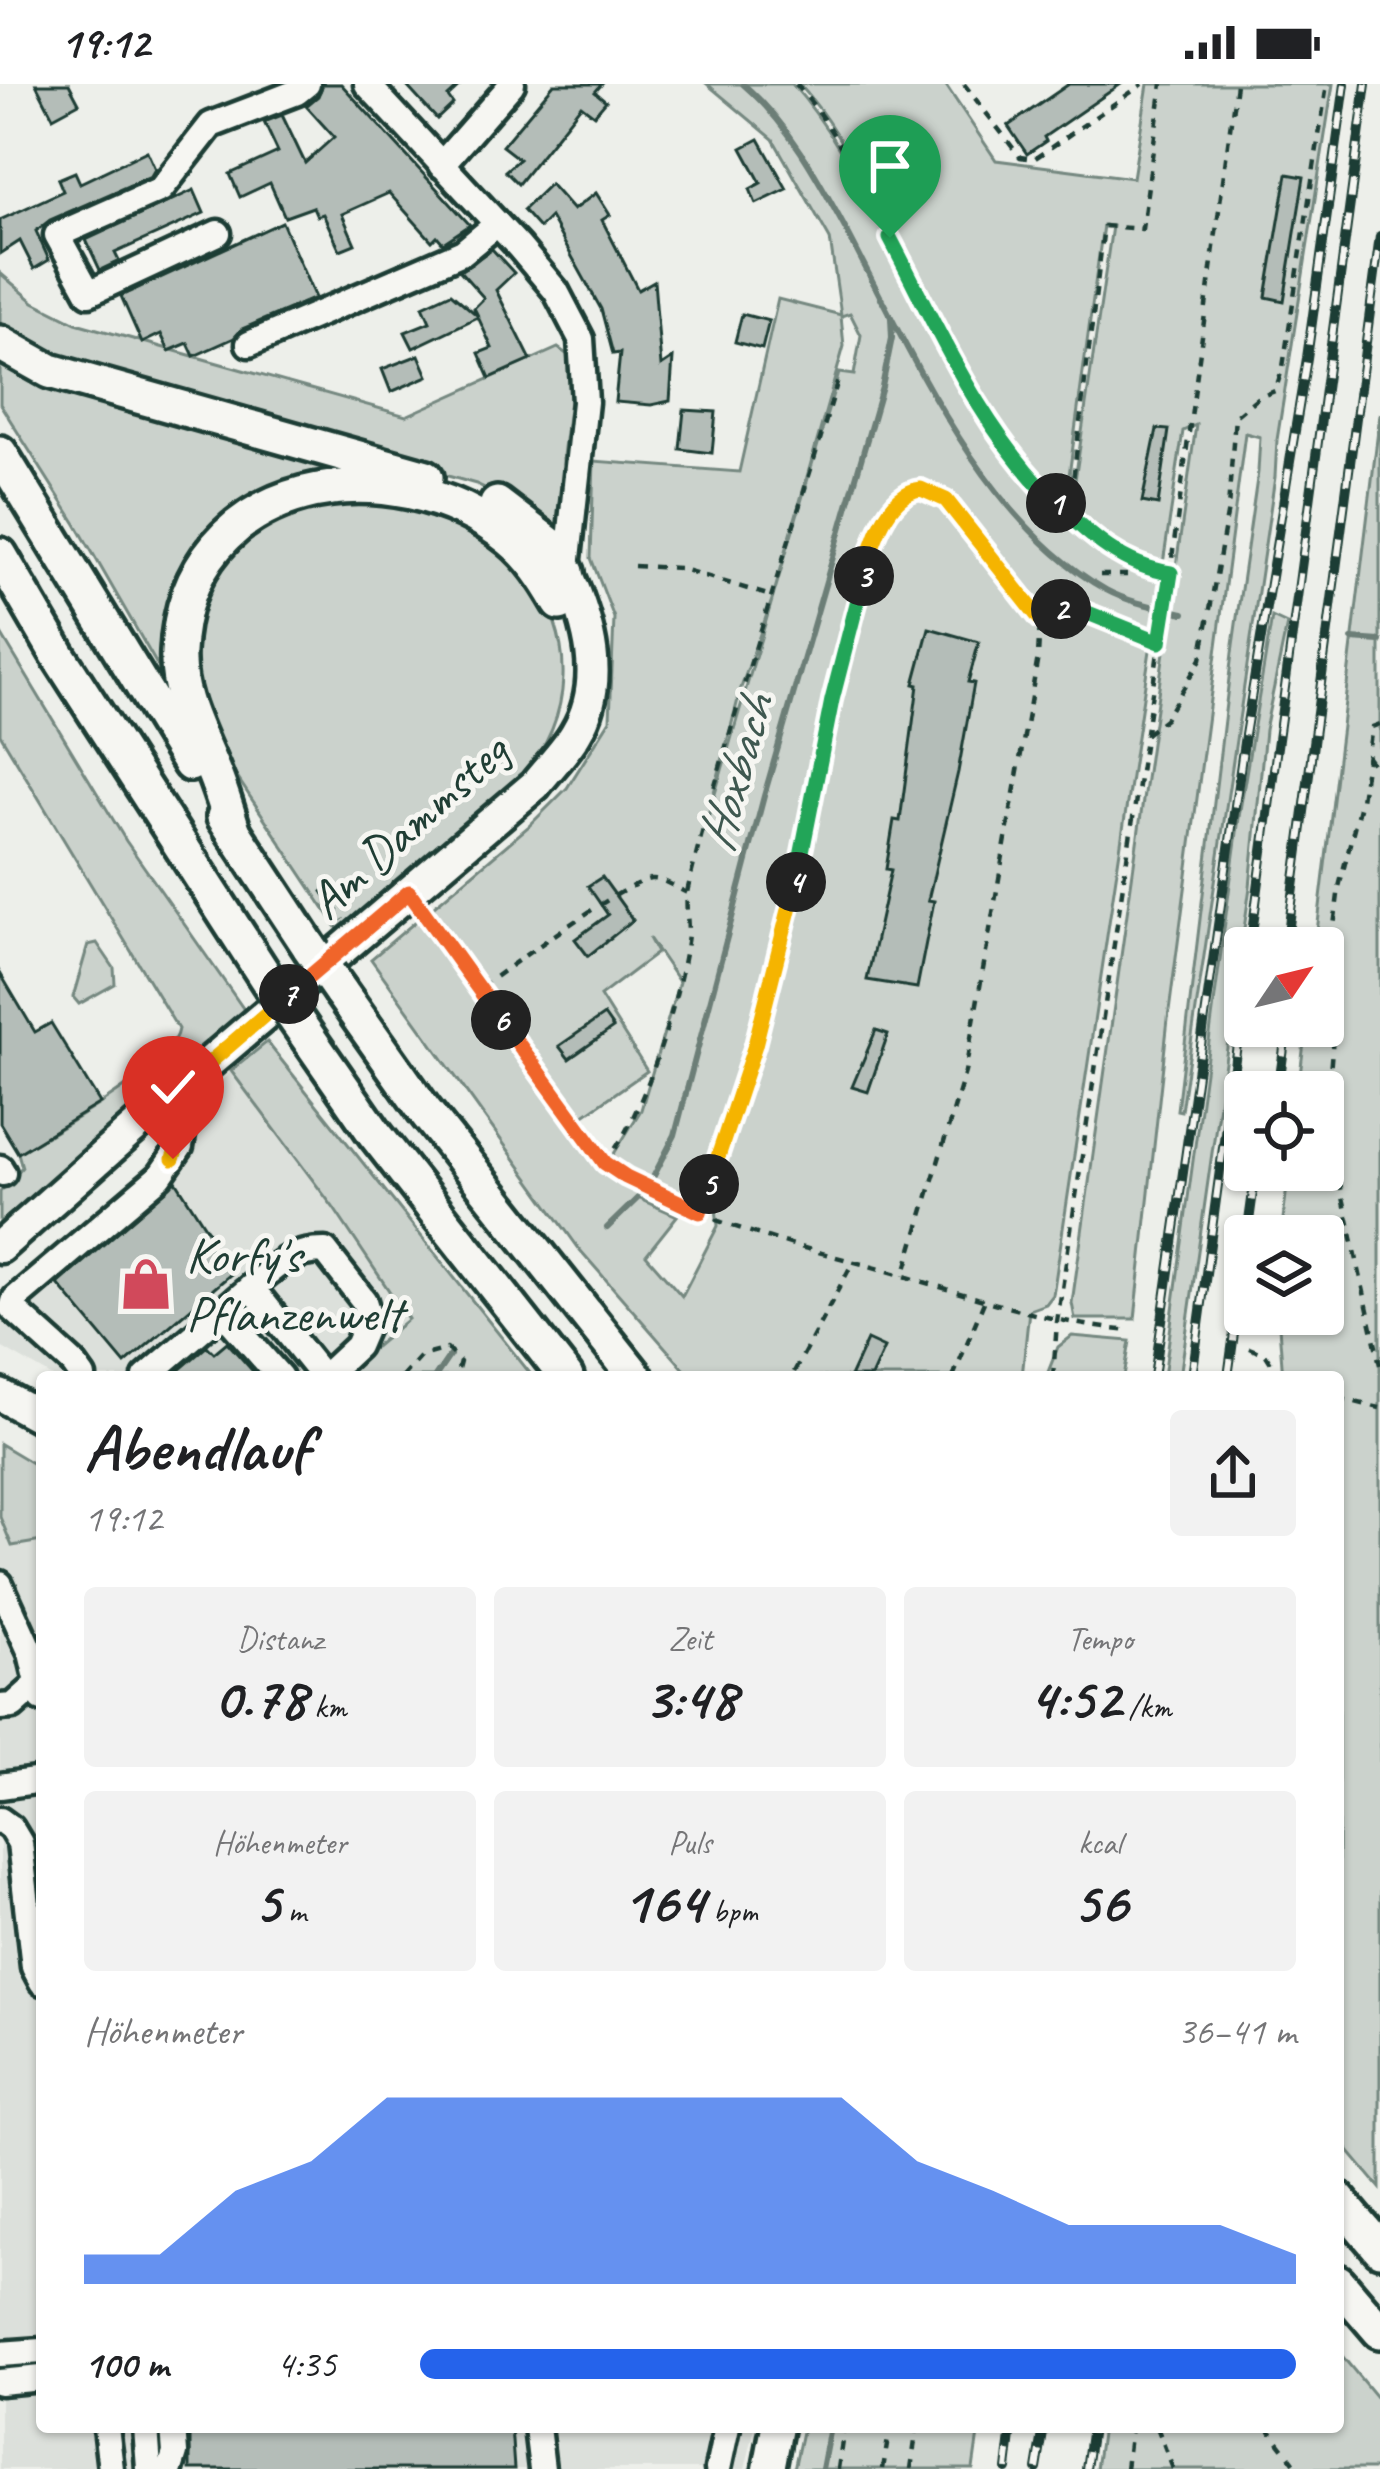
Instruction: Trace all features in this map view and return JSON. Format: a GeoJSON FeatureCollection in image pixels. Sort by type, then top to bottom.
{"type":"FeatureCollection","features":[{"type":"Feature","properties":{"kind":"highway"},"geometry":{"type":"LineString","coordinates":[[0,344],[50,371],[470,491],[502,506],[552,546],[564,587]]}},
{"type":"Feature","properties":{"kind":"highway"},"geometry":{"type":"LineString","coordinates":[[0,453],[310,948],[424,1110],[631,1371]]}},
{"type":"Feature","properties":{"kind":"highway"},"geometry":{"type":"LineString","coordinates":[[234,833],[212,768],[191,725],[178,646],[184,606],[200,569],[221,540],[250,516],[313,488],[385,488],[456,507],[508,537],[564,587]]}},
{"type":"Feature","properties":{"kind":"highway"},"geometry":{"type":"LineString","coordinates":[[0,555],[60,658],[270,984],[375,1134],[561,1371]]}},
{"type":"Feature","properties":{"kind":"highway"},"geometry":{"type":"LineString","coordinates":[[1344,2206],[1380,2249]]}},
{"type":"Feature","properties":{"kind":"highway"},"geometry":{"type":"LineString","coordinates":[[1344,2289],[1380,2331]]}},
{"type":"Feature","properties":{"kind":"main road","name":"Am Dammsteg"},"geometry":{"type":"LineString","coordinates":[[3,1246],[158,1107],[524,796],[553,759],[572,668],[564,587]]}},
{"type":"Feature","properties":{"kind":"main road"},"geometry":{"type":"LineString","coordinates":[[0,1394],[36,1415]]}},
{"type":"Feature","properties":{"kind":"main road"},"geometry":{"type":"LineString","coordinates":[[769,2469],[776,2433]]}},
{"type":"Feature","properties":{"kind":"street"},"geometry":{"type":"LineString","coordinates":[[218,233],[89,293],[57,236],[161,189],[211,125],[307,84]]}},
{"type":"Feature","properties":{"kind":"street","name":"Am Dammsteg"},"geometry":{"type":"LineString","coordinates":[[367,84],[556,291],[576,326],[585,379],[564,587]]}},
{"type":"Feature","properties":{"kind":"street"},"geometry":{"type":"LineString","coordinates":[[441,165],[512,84]]}},
{"type":"Feature","properties":{"kind":"street"},"geometry":{"type":"LineString","coordinates":[[249,344],[463,252],[497,224]]}},
{"type":"Feature","properties":{"kind":"street"},"geometry":{"type":"LineString","coordinates":[[78,1371],[12,1309],[15,1299],[160,1176],[180,1148],[182,1135],[158,1107]]}},
{"type":"Feature","properties":{"kind":"street"},"geometry":{"type":"LineString","coordinates":[[153,1371],[282,1261],[302,1250],[325,1251],[364,1301],[369,1318],[357,1346],[330,1371]]}},
{"type":"Feature","properties":{"kind":"street"},"geometry":{"type":"LineString","coordinates":[[251,1287],[320,1371]]}},
{"type":"Feature","properties":{"kind":"street"},"geometry":{"type":"LineString","coordinates":[[222,1311],[275,1371]]}},
{"type":"Feature","properties":{"kind":"street"},"geometry":{"type":"LineString","coordinates":[[3,1600],[36,1679]]}},
{"type":"Feature","properties":{"kind":"street"},"geometry":{"type":"LineString","coordinates":[[0,1707],[36,1694]]}},
{"type":"Feature","properties":{"kind":"street"},"geometry":{"type":"LineString","coordinates":[[0,1786],[36,1781]]}},
{"type":"Feature","properties":{"kind":"street"},"geometry":{"type":"LineString","coordinates":[[0,1820],[20,1843],[36,1971]]}},
{"type":"Feature","properties":{"kind":"street"},"geometry":{"type":"LineString","coordinates":[[0,2354],[36,2351]]}},
{"type":"Feature","properties":{"kind":"street"},"geometry":{"type":"LineString","coordinates":[[0,2382],[36,2379]]}},
{"type":"Feature","properties":{"kind":"street"},"geometry":{"type":"LineString","coordinates":[[107,2433],[111,2469]]}},
{"type":"Feature","properties":{"kind":"street"},"geometry":{"type":"LineString","coordinates":[[146,2433],[149,2469]]}},
{"type":"Feature","properties":{"kind":"street"},"geometry":{"type":"LineString","coordinates":[[170,2469],[173,2433]]}},
{"type":"Feature","properties":{"kind":"street"},"geometry":{"type":"LineString","coordinates":[[538,2433],[542,2469]]}},
{"type":"Feature","properties":{"kind":"street"},"geometry":{"type":"LineString","coordinates":[[718,2469],[727,2433]]}},
{"type":"Feature","properties":{"kind":"path"},"geometry":{"type":"LineString","coordinates":[[796,84],[847,155],[982,410],[1018,462],[1093,538],[1146,570],[1171,573]]}},
{"type":"Feature","properties":{"kind":"path"},"geometry":{"type":"LineString","coordinates":[[964,84],[1020,157],[1034,159],[1143,84]]}},
{"type":"Feature","properties":{"kind":"path"},"geometry":{"type":"LineString","coordinates":[[1064,512],[1072,496],[1105,226],[1142,229],[1162,84]]}},
{"type":"Feature","properties":{"kind":"path"},"geometry":{"type":"LineString","coordinates":[[1053,1371],[1057,1322],[1171,573],[1236,84]]}},
{"type":"Feature","properties":{"kind":"path"},"geometry":{"type":"LineString","coordinates":[[1146,734],[1165,719],[1201,659],[1228,509],[1235,416],[1270,394],[1282,367],[1328,84]]}},
{"type":"Feature","properties":{"kind":"path"},"geometry":{"type":"LineString","coordinates":[[605,1163],[642,1103],[688,939],[687,893],[742,689],[838,380]]}},
{"type":"Feature","properties":{"kind":"path"},"geometry":{"type":"LineString","coordinates":[[982,410],[994,402]]}},
{"type":"Feature","properties":{"kind":"path"},"geometry":{"type":"LineString","coordinates":[[700,1212],[755,1045],[795,889],[832,700],[880,526],[911,490],[936,493],[1040,619],[1038,657],[965,1072],[904,1276]]}},
{"type":"Feature","properties":{"kind":"path"},"geometry":{"type":"LineString","coordinates":[[634,566],[679,568],[774,596]]}},
{"type":"Feature","properties":{"kind":"path"},"geometry":{"type":"LineString","coordinates":[[1100,575],[1146,570]]}},
{"type":"Feature","properties":{"kind":"path"},"geometry":{"type":"LineString","coordinates":[[1040,619],[1073,607],[1160,642]]}},
{"type":"Feature","properties":{"kind":"path"},"geometry":{"type":"LineString","coordinates":[[1380,724],[1372,727],[1339,886],[1333,942],[1336,983],[1330,1138],[1380,1365]]}},
{"type":"Feature","properties":{"kind":"path"},"geometry":{"type":"LineString","coordinates":[[1367,756],[1380,775]]}},
{"type":"Feature","properties":{"kind":"path"},"geometry":{"type":"LineString","coordinates":[[479,988],[621,893],[650,879],[687,893]]}},
{"type":"Feature","properties":{"kind":"path"},"geometry":{"type":"LineString","coordinates":[[322,890],[355,938]]}},
{"type":"Feature","properties":{"kind":"path"},"geometry":{"type":"LineString","coordinates":[[409,892],[605,1163],[626,1177],[700,1212],[984,1302],[1057,1322],[1132,1330]]}},
{"type":"Feature","properties":{"kind":"path"},"geometry":{"type":"LineString","coordinates":[[795,1371],[853,1262]]}},
{"type":"Feature","properties":{"kind":"path"},"geometry":{"type":"LineString","coordinates":[[955,1371],[984,1302]]}},
{"type":"Feature","properties":{"kind":"path"},"geometry":{"type":"LineString","coordinates":[[407,1371],[421,1356],[447,1348],[460,1362],[458,1371]]}},
{"type":"Feature","properties":{"kind":"path"},"geometry":{"type":"LineString","coordinates":[[1250,1348],[1266,1355],[1276,1371]]}},
{"type":"Feature","properties":{"kind":"path"},"geometry":{"type":"LineString","coordinates":[[1344,1399],[1380,1408]]}},
{"type":"Feature","properties":{"kind":"path"},"geometry":{"type":"LineString","coordinates":[[838,2469],[843,2433]]}},
{"type":"Feature","properties":{"kind":"path"},"geometry":{"type":"LineString","coordinates":[[883,2469],[889,2433]]}},
{"type":"Feature","properties":{"kind":"path"},"geometry":{"type":"LineString","coordinates":[[911,2469],[916,2433]]}},
{"type":"Feature","properties":{"kind":"path"},"geometry":{"type":"LineString","coordinates":[[1126,2469],[1129,2433]]}},
{"type":"Feature","properties":{"kind":"path"},"geometry":{"type":"LineString","coordinates":[[1158,2433],[1173,2469]]}},
{"type":"Feature","properties":{"kind":"path"},"geometry":{"type":"LineString","coordinates":[[1272,2433],[1299,2469]]}},
{"type":"Feature","properties":{"kind":"shaded area"},"geometry":{"type":"Polygon","coordinates":[[[707,84],[792,84],[805,99],[848,165],[978,407],[1057,508],[1062,505],[1032,475],[979,402],[848,154],[799,84],[945,84],[996,160],[1133,178],[1148,84],[1333,84],[1181,1111],[1177,1110],[1233,645],[1258,472],[1260,437],[1245,433],[1168,1019],[1135,1319],[1075,1319],[1072,1303],[1196,425],[1183,431],[1053,1295],[1046,1304],[1029,1310],[1023,1371],[686,1371],[580,1250],[371,959],[528,827],[567,788],[610,720],[614,618],[591,558],[594,461],[739,472],[778,299],[841,315],[830,239],[773,139],[707,84]],[[1103,225],[1065,505],[1072,501],[1112,226],[1103,225]],[[850,313],[841,316],[844,346],[774,595],[839,373],[854,375],[861,335],[850,313]],[[871,554],[837,675],[791,887],[750,1044],[696,1203],[615,1161],[644,1201],[677,1216],[646,1255],[682,1296],[718,1226],[713,1181],[757,1044],[796,890],[871,554]],[[773,597],[741,688],[704,831],[773,597]],[[649,938],[657,953],[600,996],[647,1071],[580,1118],[612,1157],[641,1110],[679,982],[649,938]]]}},
{"type":"Feature","properties":{"kind":"shaded area"},"geometry":{"type":"Polygon","coordinates":[[[0,273],[34,302],[76,323],[406,416],[558,348],[575,360],[563,456],[564,540],[508,499],[476,484],[67,368],[0,332],[0,273]]]}},
{"type":"Feature","properties":{"kind":"shaded area"},"geometry":{"type":"Polygon","coordinates":[[[0,351],[446,498],[247,508],[164,677],[0,404],[0,351]]]}},
{"type":"Feature","properties":{"kind":"shaded area"},"geometry":{"type":"Polygon","coordinates":[[[1380,414],[1380,2188],[1344,2145],[1344,1371],[1283,1371],[1280,1335],[1344,1335],[1344,1215],[1284,1215],[1286,1191],[1344,1191],[1344,1071],[1301,1071],[1303,1047],[1344,1047],[1344,927],[1318,927],[1380,414]]]}},
{"type":"Feature","properties":{"kind":"shaded area"},"geometry":{"type":"Polygon","coordinates":[[[361,497],[456,520],[510,550],[545,600],[562,651],[563,678],[552,729],[522,777],[338,929],[225,759],[202,717],[189,671],[206,585],[229,551],[286,510],[361,497]]]}},
{"type":"Feature","properties":{"kind":"shaded area"},"geometry":{"type":"Polygon","coordinates":[[[1272,617],[1287,624],[1265,730],[1244,927],[1224,927],[1272,617]]]}},
{"type":"Feature","properties":{"kind":"shaded area"},"geometry":{"type":"Polygon","coordinates":[[[0,632],[126,841],[247,1014],[0,1223],[0,1192],[22,1167],[18,1153],[135,1080],[171,1045],[178,1029],[0,734],[0,632]]]}},
{"type":"Feature","properties":{"kind":"shaded area"},"geometry":{"type":"Polygon","coordinates":[[[1224,929],[1227,1047],[1181,1371],[1165,1371],[1224,929]]]}},
{"type":"Feature","properties":{"kind":"shaded area"},"geometry":{"type":"Polygon","coordinates":[[[97,943],[114,968],[115,984],[79,1004],[73,997],[88,945],[97,943]]]}},
{"type":"Feature","properties":{"kind":"shaded area"},"geometry":{"type":"Polygon","coordinates":[[[267,1042],[528,1371],[346,1371],[408,1319],[333,1207],[231,1071],[267,1042]]]}},
{"type":"Feature","properties":{"kind":"shaded area"},"geometry":{"type":"Polygon","coordinates":[[[231,1071],[333,1207],[408,1319],[346,1371],[43,1371],[1,1347],[2,1299],[137,1186],[174,1132],[231,1071]]]}},
{"type":"Feature","properties":{"kind":"shaded area"},"geometry":{"type":"Polygon","coordinates":[[[1072,1336],[1130,1341],[1125,1371],[1048,1371],[1058,1347],[1072,1336]]]}},
{"type":"Feature","properties":{"kind":"shaded area"},"geometry":{"type":"Polygon","coordinates":[[[0,1444],[36,1465],[36,1542],[12,1546],[0,1517],[0,1444]]]}},
{"type":"Feature","properties":{"kind":"shaded area"},"geometry":{"type":"Polygon","coordinates":[[[0,1446],[36,1467],[36,2433],[754,2433],[745,2469],[0,2469],[0,1446]]]}},
{"type":"Feature","properties":{"kind":"shaded area"},"geometry":{"type":"Polygon","coordinates":[[[1344,2358],[1380,2402],[1380,2469],[1096,2469],[1101,2433],[1344,2433],[1344,2358]]]}},
{"type":"Feature","properties":{"kind":"shaded area"},"geometry":{"type":"Polygon","coordinates":[[[802,2433],[978,2433],[973,2469],[794,2469],[802,2433]]]}},
{"type":"Feature","properties":{"kind":"building"},"geometry":{"type":"Polygon","coordinates":[[[36,84],[69,84],[79,103],[53,117],[36,84]]]}},
{"type":"Feature","properties":{"kind":"building"},"geometry":{"type":"Polygon","coordinates":[[[323,84],[341,84],[470,225],[443,243],[437,236],[432,241],[389,193],[342,214],[355,244],[340,250],[323,214],[317,216],[313,207],[285,217],[270,183],[240,197],[230,174],[278,152],[264,122],[282,115],[305,163],[334,137],[306,106],[323,84]]]}},
{"type":"Feature","properties":{"kind":"building"},"geometry":{"type":"Polygon","coordinates":[[[405,84],[462,84],[448,97],[453,104],[437,119],[405,84]]]}},
{"type":"Feature","properties":{"kind":"building"},"geometry":{"type":"Polygon","coordinates":[[[554,84],[602,84],[595,92],[606,101],[594,115],[581,105],[518,184],[505,171],[519,159],[502,146],[554,84]]]}},
{"type":"Feature","properties":{"kind":"building"},"geometry":{"type":"Polygon","coordinates":[[[1069,84],[1121,84],[1027,154],[1008,126],[1069,84]]]}},
{"type":"Feature","properties":{"kind":"building"},"geometry":{"type":"Polygon","coordinates":[[[759,139],[787,189],[756,204],[750,189],[761,183],[742,148],[759,139]]]}},
{"type":"Feature","properties":{"kind":"building"},"geometry":{"type":"Polygon","coordinates":[[[147,151],[155,169],[151,176],[50,220],[36,231],[49,260],[34,269],[20,241],[0,254],[0,220],[63,191],[58,179],[75,172],[80,183],[147,151]]]}},
{"type":"Feature","properties":{"kind":"building"},"geometry":{"type":"Polygon","coordinates":[[[1287,174],[1304,177],[1284,301],[1266,297],[1287,174]]]}},
{"type":"Feature","properties":{"kind":"building"},"geometry":{"type":"Polygon","coordinates":[[[550,184],[573,210],[596,193],[610,215],[602,220],[638,290],[654,281],[661,366],[673,358],[670,401],[651,405],[615,402],[620,353],[613,354],[601,309],[550,217],[539,228],[523,210],[550,184]]]}},
{"type":"Feature","properties":{"kind":"building"},"geometry":{"type":"Polygon","coordinates":[[[194,190],[204,213],[115,253],[119,261],[100,270],[86,240],[194,190]]]}},
{"type":"Feature","properties":{"kind":"building"},"geometry":{"type":"Polygon","coordinates":[[[282,222],[315,298],[194,356],[188,343],[169,351],[161,334],[142,343],[121,296],[282,222]]]}},
{"type":"Feature","properties":{"kind":"building"},"geometry":{"type":"Polygon","coordinates":[[[492,249],[514,273],[496,290],[531,360],[490,378],[479,353],[492,348],[478,317],[413,348],[405,332],[430,322],[423,306],[451,293],[478,316],[474,308],[484,298],[460,271],[492,249]]]}},
{"type":"Feature","properties":{"kind":"building"},"geometry":{"type":"Polygon","coordinates":[[[742,314],[769,321],[762,349],[735,342],[742,314]]]}},
{"type":"Feature","properties":{"kind":"building"},"geometry":{"type":"Polygon","coordinates":[[[419,355],[428,376],[391,392],[382,369],[419,355]]]}},
{"type":"Feature","properties":{"kind":"building"},"geometry":{"type":"Polygon","coordinates":[[[684,410],[716,412],[712,453],[680,449],[684,410]]]}},
{"type":"Feature","properties":{"kind":"building"},"geometry":{"type":"Polygon","coordinates":[[[1157,429],[1169,430],[1158,505],[1142,502],[1157,429]]]}},
{"type":"Feature","properties":{"kind":"building"},"geometry":{"type":"Polygon","coordinates":[[[929,628],[979,642],[968,682],[974,683],[958,772],[928,900],[934,901],[917,988],[867,980],[891,870],[886,869],[894,820],[900,821],[918,685],[914,684],[929,628]]]}},
{"type":"Feature","properties":{"kind":"building"},"geometry":{"type":"Polygon","coordinates":[[[602,877],[633,920],[588,956],[575,939],[608,915],[588,886],[602,877]]]}},
{"type":"Feature","properties":{"kind":"building"},"geometry":{"type":"Polygon","coordinates":[[[0,973],[35,1032],[51,1023],[100,1103],[18,1153],[0,1123],[0,973]]]}},
{"type":"Feature","properties":{"kind":"building"},"geometry":{"type":"Polygon","coordinates":[[[604,1015],[613,1028],[569,1059],[559,1046],[604,1015]]]}},
{"type":"Feature","properties":{"kind":"building"},"geometry":{"type":"Polygon","coordinates":[[[876,1030],[888,1034],[868,1092],[852,1087],[876,1030]]]}},
{"type":"Feature","properties":{"kind":"building"},"geometry":{"type":"Polygon","coordinates":[[[176,1181],[211,1236],[204,1242],[231,1274],[125,1364],[58,1284],[176,1181]]]}},
{"type":"Feature","properties":{"kind":"building"},"geometry":{"type":"Polygon","coordinates":[[[867,1340],[884,1348],[874,1371],[853,1371],[867,1340]]]}},
{"type":"Feature","properties":{"kind":"building"},"geometry":{"type":"Polygon","coordinates":[[[227,1342],[253,1371],[178,1371],[207,1346],[214,1353],[227,1342]]]}},
{"type":"Feature","properties":{"kind":"building"},"geometry":{"type":"Polygon","coordinates":[[[190,2433],[511,2433],[514,2469],[190,2469],[190,2433]]]}},
{"type":"Feature","properties":{"kind":"waterway"},"geometry":{"type":"LineString","coordinates":[[743,84],[802,153],[954,430],[1023,522],[1062,560],[1106,590],[1184,613]]}},
{"type":"Feature","properties":{"kind":"waterway","name":"Hoxbach"},"geometry":{"type":"LineString","coordinates":[[607,1228],[647,1189],[675,1135],[764,796],[882,387],[891,318]]}},
{"type":"Feature","properties":{"kind":"waterway"},"geometry":{"type":"LineString","coordinates":[[1352,639],[1380,641]]}},
{"type":"Feature","properties":{"kind":"waterway","name":"Hoxbach"},"geometry":{"type":"LineString","coordinates":[[439,1371],[450,1355]]}},
{"type":"Feature","properties":{"kind":"waterway","name":"Hoxbach"},"geometry":{"type":"LineString","coordinates":[[822,2469],[829,2433]]}},
{"type":"Feature","properties":{"kind":"railway"},"geometry":{"type":"LineString","coordinates":[[1155,1371],[1245,735],[1307,358],[1345,84]]}},
{"type":"Feature","properties":{"kind":"railway"},"geometry":{"type":"LineString","coordinates":[[1253,927],[1366,84]]}},
{"type":"Feature","properties":{"kind":"railway"},"geometry":{"type":"LineString","coordinates":[[1289,927],[1380,236]]}},
{"type":"Feature","properties":{"kind":"railway"},"geometry":{"type":"LineString","coordinates":[[1193,1371],[1237,1047]]}},
{"type":"Feature","properties":{"kind":"railway"},"geometry":{"type":"LineString","coordinates":[[1281,1071],[1284,1047]]}},
{"type":"Feature","properties":{"kind":"railway"},"geometry":{"type":"LineString","coordinates":[[1250,1215],[1253,1191]]}},
{"type":"Feature","properties":{"kind":"railway"},"geometry":{"type":"LineString","coordinates":[[1229,1371],[1234,1335]]}},
{"type":"Feature","properties":{"kind":"railway"},"geometry":{"type":"LineString","coordinates":[[1007,2469],[1011,2433]]}},
{"type":"Feature","properties":{"kind":"railway"},"geometry":{"type":"LineString","coordinates":[[1037,2469],[1043,2433]]}},
{"type":"Feature","properties":{"kind":"railway"},"geometry":{"type":"LineString","coordinates":[[1086,2469],[1091,2433]]}},
{"type":"Feature","properties":{"kind":"place","name":"Korfy's Pflanzenwelt"},"geometry":{"type":"Point","coordinates":[146,1284]}},
{"type":"Feature","properties":{"kind":"route"},"geometry":{"type":"LineString","coordinates":[[173,1159],[182,1135],[158,1107],[409,892],[591,1148],[616,1172],[700,1212],[755,1045],[795,889],[832,700],[868,559],[880,526],[896,503],[911,490],[921,489],[946,500],[1040,619],[1073,607],[1160,642],[1171,573],[1146,570],[1093,538],[1018,462],[982,410],[890,238]]}}]}
